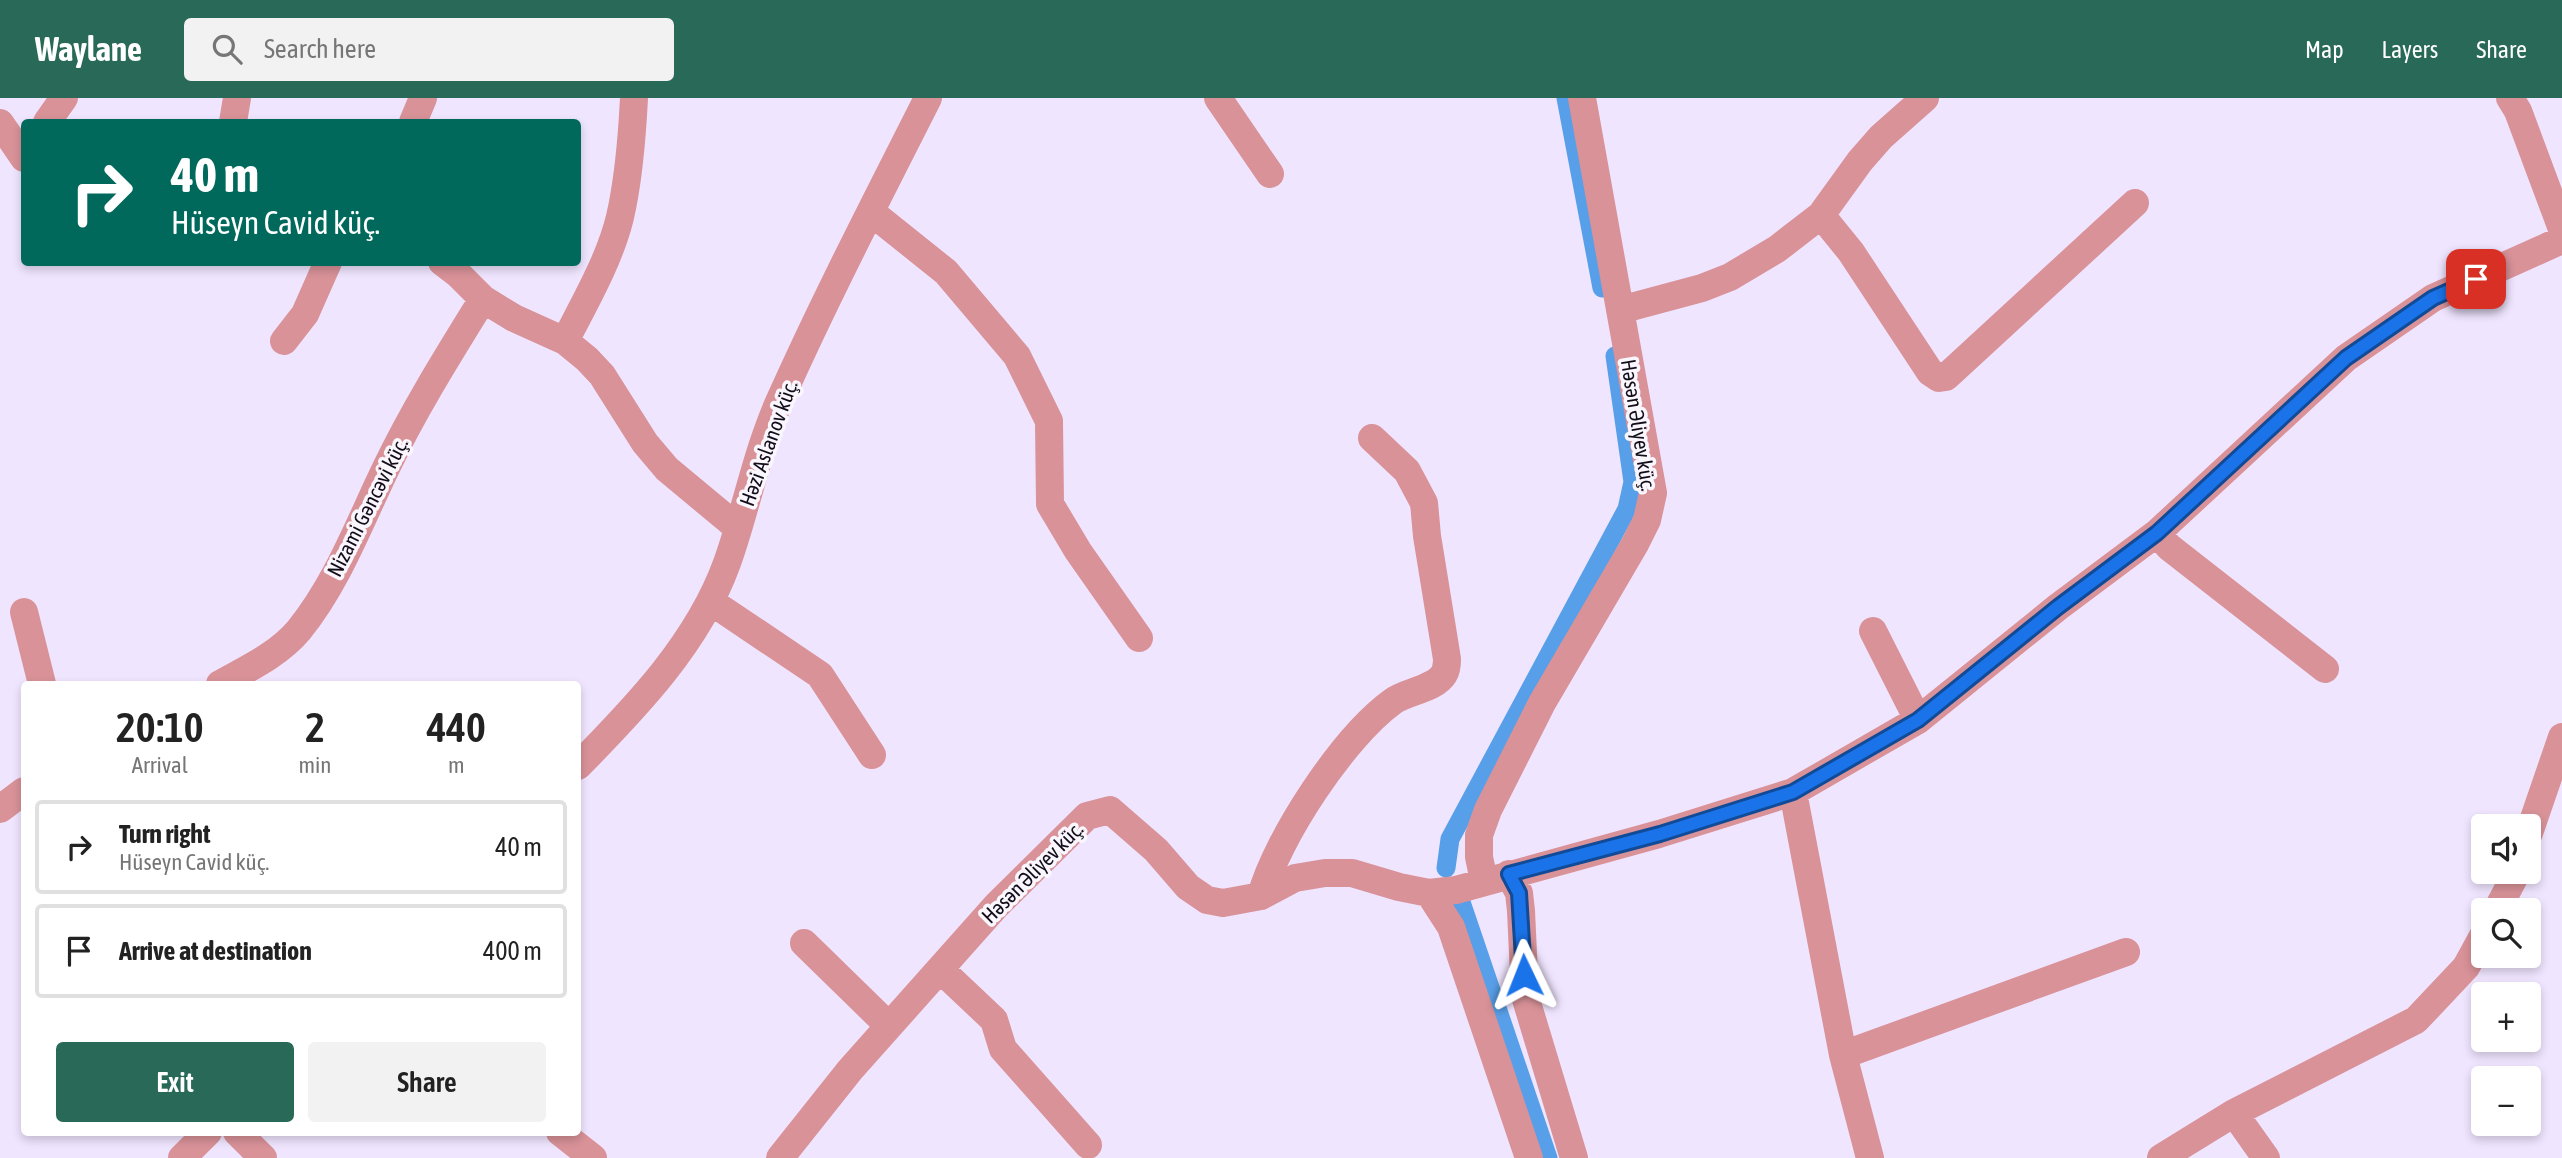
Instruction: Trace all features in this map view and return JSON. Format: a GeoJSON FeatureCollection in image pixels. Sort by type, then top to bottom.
{"type":"FeatureCollection","features":[{"type":"Feature","properties":{"kind":"street"},"geometry":{"type":"LineString","coordinates":[[49,119],[64,98]]}},
{"type":"Feature","properties":{"kind":"street"},"geometry":{"type":"LineString","coordinates":[[234,119],[237,98]]}},
{"type":"Feature","properties":{"kind":"street"},"geometry":{"type":"LineString","coordinates":[[414,119],[423,98]]}},
{"type":"Feature","properties":{"kind":"street"},"geometry":{"type":"LineString","coordinates":[[565,341],[593,288],[620,218],[632,147],[634,98]]}},
{"type":"Feature","properties":{"kind":"street","name":"Həzi Aslanov küç."},"geometry":{"type":"LineString","coordinates":[[581,763],[639,704],[680,649],[710,601],[726,565],[756,463],[779,404],[928,98]]}},
{"type":"Feature","properties":{"kind":"street"},"geometry":{"type":"LineString","coordinates":[[1218,98],[1270,174]]}},
{"type":"Feature","properties":{"kind":"street","name":"Həsən Əliyev küç."},"geometry":{"type":"LineString","coordinates":[[1574,1158],[1525,996],[1519,893],[1497,877],[1479,857],[1479,835],[1542,703],[1647,520],[1653,493],[1582,98]]}},
{"type":"Feature","properties":{"kind":"street"},"geometry":{"type":"LineString","coordinates":[[1620,310],[1702,288],[1730,277],[1777,249],[1821,215],[1881,137],[1925,98]]}},
{"type":"Feature","properties":{"kind":"street"},"geometry":{"type":"LineString","coordinates":[[2510,98],[2518,111],[2562,229]]}},
{"type":"Feature","properties":{"kind":"street"},"geometry":{"type":"LineString","coordinates":[[0,123],[21,149]]}},
{"type":"Feature","properties":{"kind":"street"},"geometry":{"type":"LineString","coordinates":[[1821,215],[1851,251],[1930,372],[1939,379],[1947,377],[2135,203]]}},
{"type":"Feature","properties":{"kind":"street"},"geometry":{"type":"LineString","coordinates":[[871,212],[946,272],[1017,356],[1049,421],[1050,504],[1077,551],[1139,638]]}},
{"type":"Feature","properties":{"kind":"street"},"geometry":{"type":"LineString","coordinates":[[1529,1158],[1451,927],[1429,893],[1456,890],[1660,834],[1793,792],[1918,720],[2058,607],[2157,533],[2346,358],[2433,298],[2562,240]]}},
{"type":"Feature","properties":{"kind":"street"},"geometry":{"type":"LineString","coordinates":[[284,341],[305,314],[327,266]]}},
{"type":"Feature","properties":{"kind":"street"},"geometry":{"type":"LineString","coordinates":[[447,266],[483,299],[514,318],[565,341],[602,375],[645,443],[667,469],[738,528]]}},
{"type":"Feature","properties":{"kind":"street","name":"Nizami Gəncəvi küç."},"geometry":{"type":"LineString","coordinates":[[226,681],[264,660],[298,631],[336,573],[387,465],[429,386],[483,299]]}},
{"type":"Feature","properties":{"kind":"street"},"geometry":{"type":"LineString","coordinates":[[1261,895],[1268,870],[1298,817],[1347,746],[1393,701],[1434,683],[1444,674],[1447,659],[1424,503],[1407,471],[1372,438]]}},
{"type":"Feature","properties":{"kind":"street"},"geometry":{"type":"LineString","coordinates":[[2157,533],[2169,547],[2325,670]]}},
{"type":"Feature","properties":{"kind":"street"},"geometry":{"type":"LineString","coordinates":[[710,601],[820,675],[872,755]]}},
{"type":"Feature","properties":{"kind":"street"},"geometry":{"type":"LineString","coordinates":[[24,611],[41,681]]}},
{"type":"Feature","properties":{"kind":"street"},"geometry":{"type":"LineString","coordinates":[[1873,631],[1918,720]]}},
{"type":"Feature","properties":{"kind":"street"},"geometry":{"type":"LineString","coordinates":[[2536,814],[2562,737]]}},
{"type":"Feature","properties":{"kind":"street"},"geometry":{"type":"LineString","coordinates":[[1793,792],[1843,1055],[1870,1158]]}},
{"type":"Feature","properties":{"kind":"street"},"geometry":{"type":"LineString","coordinates":[[0,809],[21,793]]}},
{"type":"Feature","properties":{"kind":"street","name":"Həsən Əliyev küç."},"geometry":{"type":"LineString","coordinates":[[780,1158],[850,1070],[996,906],[1087,816],[1110,810],[1156,850],[1188,887],[1207,900],[1223,903],[1261,895],[1295,878],[1325,873],[1352,873],[1429,893]]}},
{"type":"Feature","properties":{"kind":"street"},"geometry":{"type":"LineString","coordinates":[[804,943],[889,1026]]}},
{"type":"Feature","properties":{"kind":"street"},"geometry":{"type":"LineString","coordinates":[[1843,1055],[2126,952]]}},
{"type":"Feature","properties":{"kind":"street"},"geometry":{"type":"LineString","coordinates":[[2161,1158],[2234,1113],[2416,1020],[2466,967],[2471,958]]}},
{"type":"Feature","properties":{"kind":"street"},"geometry":{"type":"LineString","coordinates":[[940,969],[994,1020],[1003,1049],[1088,1145]]}},
{"type":"Feature","properties":{"kind":"street"},"geometry":{"type":"LineString","coordinates":[[2234,1113],[2266,1158]]}},
{"type":"Feature","properties":{"kind":"street"},"geometry":{"type":"LineString","coordinates":[[182,1158],[204,1136]]}},
{"type":"Feature","properties":{"kind":"street"},"geometry":{"type":"LineString","coordinates":[[241,1136],[263,1158]]}},
{"type":"Feature","properties":{"kind":"street"},"geometry":{"type":"LineString","coordinates":[[565,1136],[593,1158]]}},
{"type":"Feature","properties":{"kind":"waterway"},"geometry":{"type":"LineString","coordinates":[[1566,98],[1602,288]]}},
{"type":"Feature","properties":{"kind":"waterway"},"geometry":{"type":"LineString","coordinates":[[1446,868],[1450,839],[1627,509],[1633,482],[1615,356]]}},
{"type":"Feature","properties":{"kind":"waterway"},"geometry":{"type":"LineString","coordinates":[[1461,902],[1548,1158]]}},
{"type":"Feature","properties":{"kind":"route"},"geometry":{"type":"LineString","coordinates":[[1524,975],[1519,893],[1509,874],[1660,834],[1793,792],[1918,720],[2058,607],[2157,533],[2346,358],[2433,298],[2476,279]]}}]}
